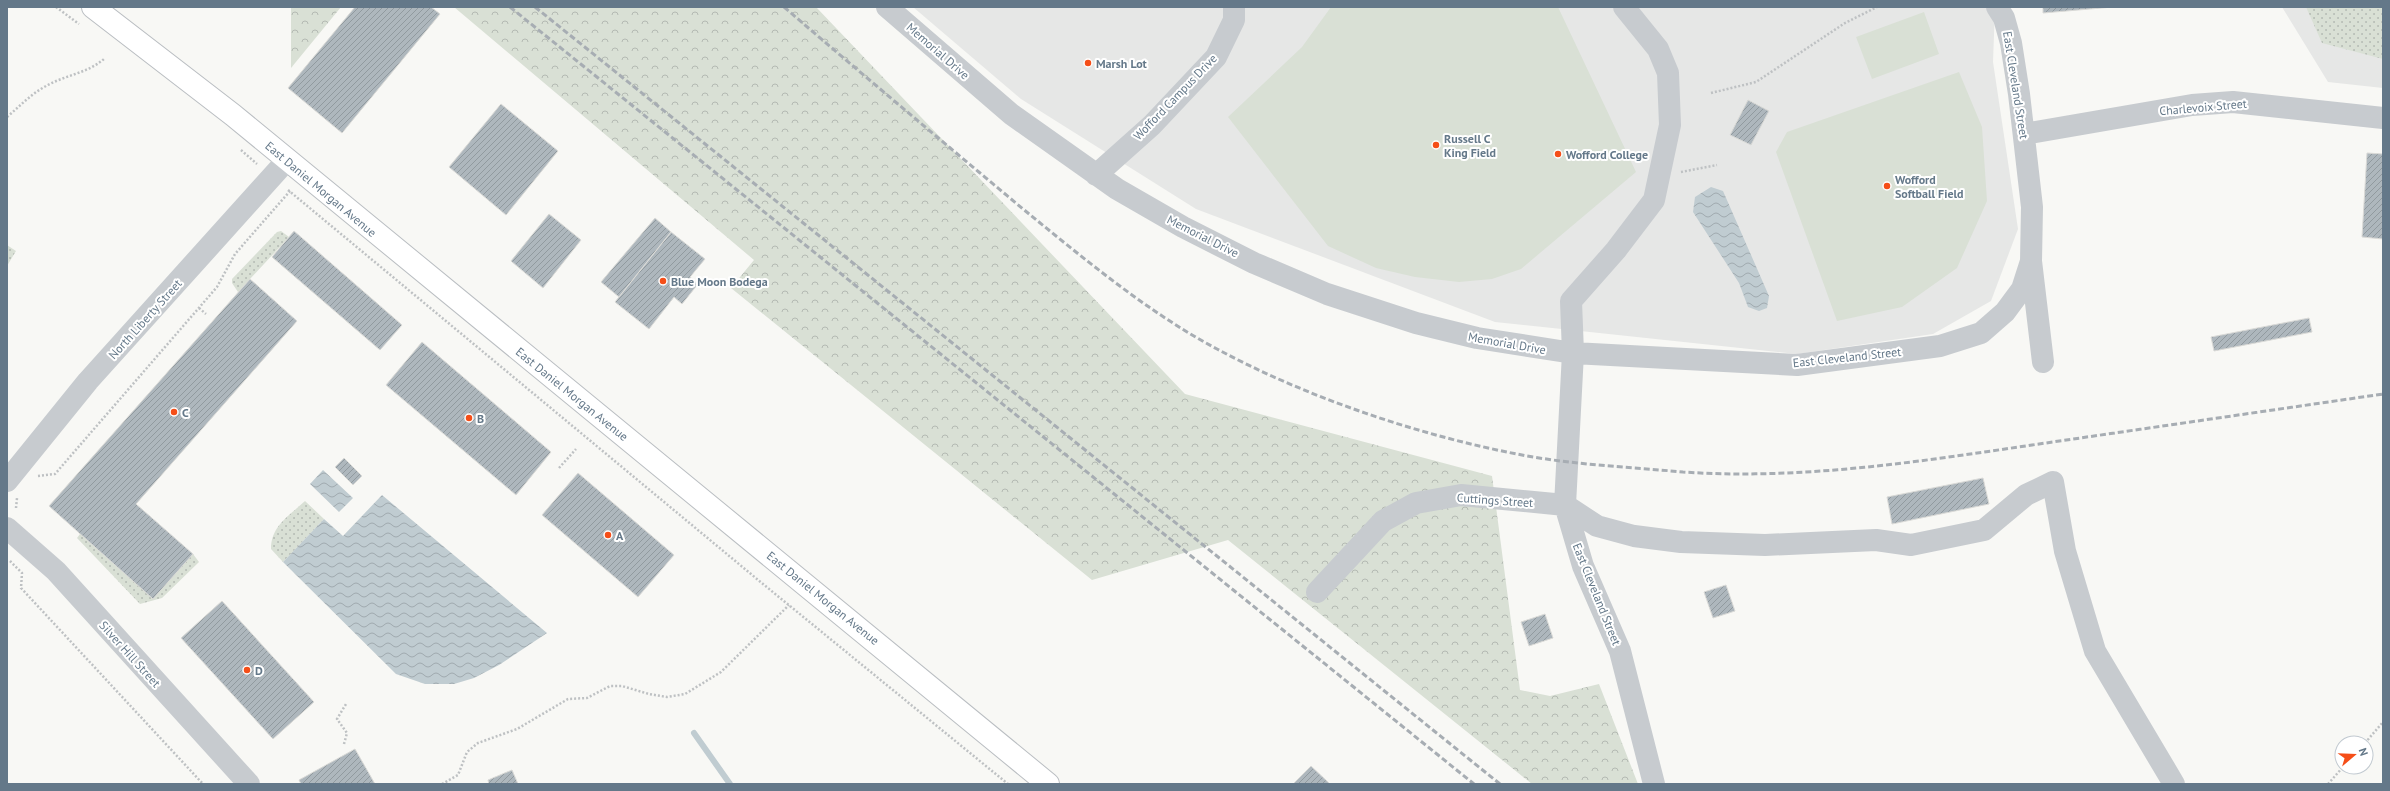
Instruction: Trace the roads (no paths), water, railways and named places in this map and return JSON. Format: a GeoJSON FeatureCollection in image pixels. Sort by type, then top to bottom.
{"type":"FeatureCollection","features":[{"type":"Feature","properties":{"kind":"main road","name":"East Daniel Morgan Avenue"},"geometry":{"type":"LineString","coordinates":[[93,7],[227,111],[1048,784]]}},
{"type":"Feature","properties":{"kind":"street","name":"Memorial Drive"},"geometry":{"type":"LineString","coordinates":[[887,7],[1011,114],[1116,189],[1183,227],[1254,263],[1327,294],[1416,323],[1477,338],[1573,353]]}},
{"type":"Feature","properties":{"kind":"street","name":"Wofford Campus Drive"},"geometry":{"type":"LineString","coordinates":[[1096,175],[1152,124],[1216,57],[1234,20],[1234,7]]}},
{"type":"Feature","properties":{"kind":"street","name":"East Cleveland Street"},"geometry":{"type":"LineString","coordinates":[[1624,7],[1658,49],[1668,73],[1670,125],[1654,200],[1616,250],[1570,301],[1573,353],[1565,506],[1584,566],[1620,651],[1654,784]]}},
{"type":"Feature","properties":{"kind":"street","name":"East Cleveland Street"},"geometry":{"type":"LineString","coordinates":[[1997,7],[2004,18],[2011,43],[2024,134],[2032,207],[2031,261],[2043,362]]}},
{"type":"Feature","properties":{"kind":"street","name":"Charlevoix Street"},"geometry":{"type":"LineString","coordinates":[[2024,134],[2177,108],[2233,102],[2383,118]]}},
{"type":"Feature","properties":{"kind":"street","name":"North Liberty Street"},"geometry":{"type":"LineString","coordinates":[[14,488],[88,381],[287,160]]}},
{"type":"Feature","properties":{"kind":"street","name":"East Cleveland Street"},"geometry":{"type":"LineString","coordinates":[[1573,353],[1797,365],[1940,346],[1982,333],[2005,312],[2022,289],[2031,261]]}},
{"type":"Feature","properties":{"kind":"street"},"geometry":{"type":"LineString","coordinates":[[1565,506],[1597,526],[1634,536],[1681,542],[1765,545],[1876,540],[1911,545],[1984,530],[2026,495],[2054,482],[2065,551],[2095,651],[2174,784]]}},
{"type":"Feature","properties":{"kind":"street","name":"Cuttings Street"},"geometry":{"type":"LineString","coordinates":[[1317,592],[1383,521],[1416,502],[1460,495],[1565,506]]}},
{"type":"Feature","properties":{"kind":"street","name":"Silver Hill Street"},"geometry":{"type":"LineString","coordinates":[[7,528],[56,571],[249,784]]}},
{"type":"Feature","properties":{"kind":"water"},"geometry":{"type":"Polygon","coordinates":[[[1711,187],[1723,191],[1769,296],[1767,308],[1759,311],[1748,307],[1739,283],[1693,212],[1695,197],[1711,187]]]}},
{"type":"Feature","properties":{"kind":"water"},"geometry":{"type":"Polygon","coordinates":[[[323,470],[353,498],[339,512],[310,484],[323,470]]]}},
{"type":"Feature","properties":{"kind":"water"},"geometry":{"type":"Polygon","coordinates":[[[382,495],[547,633],[499,665],[474,678],[454,684],[425,684],[396,674],[283,562],[324,519],[343,536],[382,495]]]}},
{"type":"Feature","properties":{"kind":"waterway"},"geometry":{"type":"LineString","coordinates":[[694,733],[730,784]]}},
{"type":"Feature","properties":{"kind":"railway"},"geometry":{"type":"LineString","coordinates":[[510,7],[1474,784]]}},
{"type":"Feature","properties":{"kind":"railway"},"geometry":{"type":"LineString","coordinates":[[535,7],[1500,784]]}},
{"type":"Feature","properties":{"kind":"railway"},"geometry":{"type":"LineString","coordinates":[[784,7],[1023,209],[1117,284],[1166,319],[1217,349],[1289,384],[1405,426],[1484,447],[1522,455],[1602,465],[1683,472],[1771,474],[1858,468],[1945,458],[2383,394]]}},
{"type":"Feature","properties":{"kind":"place","name":"Marsh Lot"},"geometry":{"type":"Point","coordinates":[1088,63]}},
{"type":"Feature","properties":{"kind":"place","name":"Russell C King Field"},"geometry":{"type":"Point","coordinates":[1436,145]}},
{"type":"Feature","properties":{"kind":"place","name":"Wofford College"},"geometry":{"type":"Point","coordinates":[1558,154]}},
{"type":"Feature","properties":{"kind":"place","name":"Wofford Softball Field"},"geometry":{"type":"Point","coordinates":[1887,186]}},
{"type":"Feature","properties":{"kind":"place","name":"Blue Moon Bodega"},"geometry":{"type":"Point","coordinates":[663,281]}},
{"type":"Feature","properties":{"kind":"place","name":"C"},"geometry":{"type":"Point","coordinates":[174,412]}},
{"type":"Feature","properties":{"kind":"place","name":"B"},"geometry":{"type":"Point","coordinates":[469,418]}},
{"type":"Feature","properties":{"kind":"place","name":"A"},"geometry":{"type":"Point","coordinates":[608,535]}},
{"type":"Feature","properties":{"kind":"place","name":"D"},"geometry":{"type":"Point","coordinates":[247,670]}}]}
